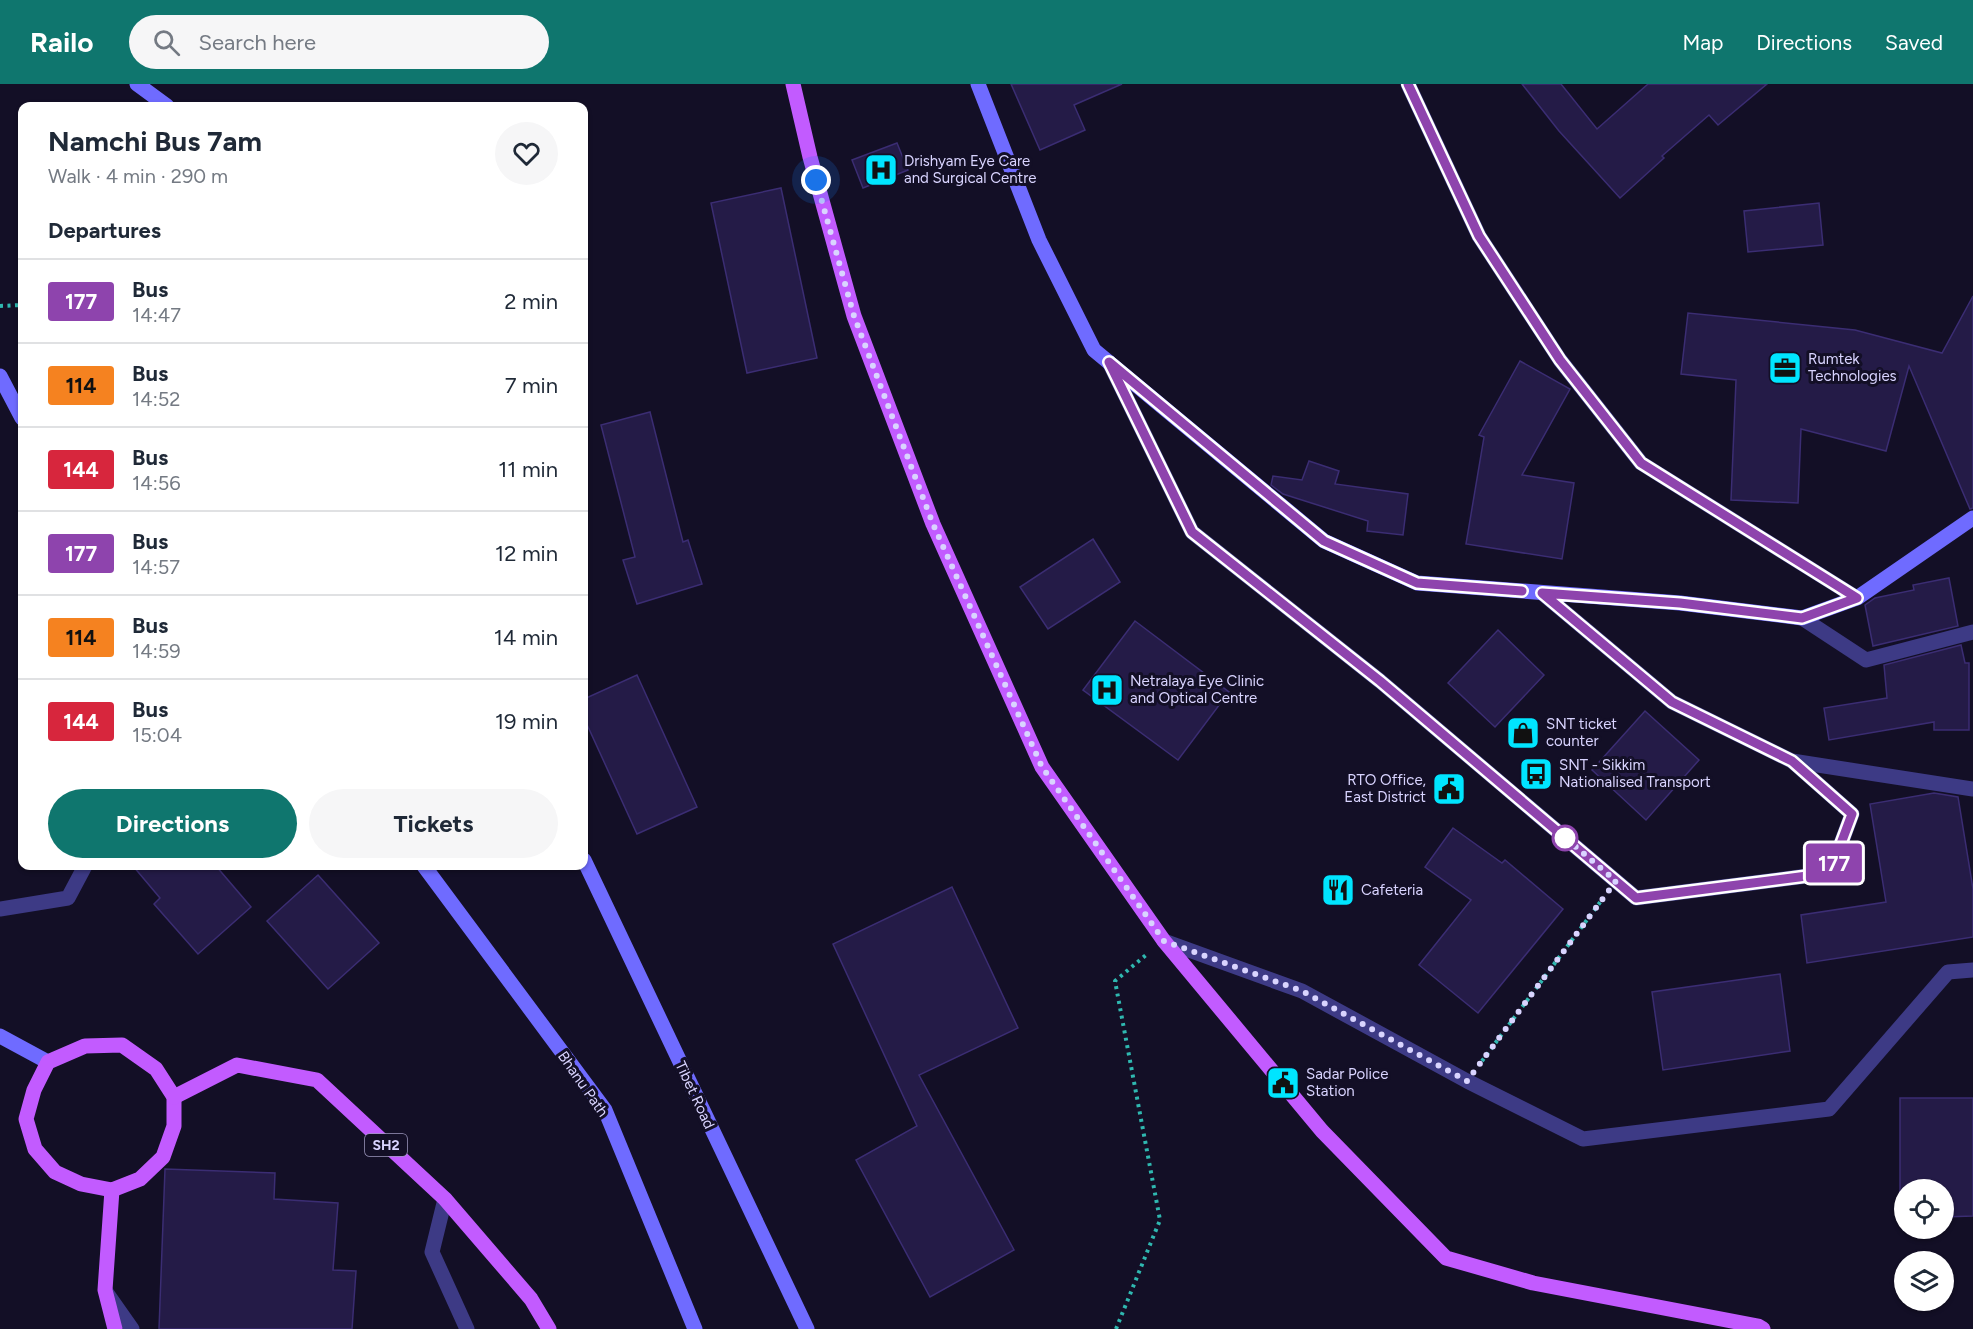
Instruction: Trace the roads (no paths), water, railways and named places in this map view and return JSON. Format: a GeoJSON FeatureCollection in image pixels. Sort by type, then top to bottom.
{"type":"FeatureCollection","features":[{"type":"Feature","properties":{"kind":"main road"},"geometry":{"type":"LineString","coordinates":[[137,84],[162,102]]}},
{"type":"Feature","properties":{"kind":"main road"},"geometry":{"type":"LineString","coordinates":[[793,84],[810,157],[854,316],[933,524],[1042,767],[1164,941],[1322,1131],[1446,1258],[1533,1283],[1758,1326],[1763,1329]]}},
{"type":"Feature","properties":{"kind":"main road"},"geometry":{"type":"LineString","coordinates":[[978,84],[1039,240],[1094,350],[1324,541],[1417,583],[1680,603],[1802,618],[1857,598],[1973,518]]}},
{"type":"Feature","properties":{"kind":"main road"},"geometry":{"type":"LineString","coordinates":[[0,376],[18,410]]}},
{"type":"Feature","properties":{"kind":"main road","name":"Tibet Road"},"geometry":{"type":"LineString","coordinates":[[588,868],[807,1329]]}},
{"type":"Feature","properties":{"kind":"main road","name":"Bhanu Path"},"geometry":{"type":"LineString","coordinates":[[427,870],[604,1110],[695,1329]]}},
{"type":"Feature","properties":{"kind":"main road"},"geometry":{"type":"LineString","coordinates":[[0,1036],[48,1062]]}},
{"type":"Feature","properties":{"kind":"main road"},"geometry":{"type":"LineString","coordinates":[[122,1045],[156,1069],[174,1097],[174,1126],[164,1157],[140,1179],[112,1190],[81,1184],[55,1172],[35,1149],[26,1119],[34,1090],[48,1062],[85,1046],[122,1045]]}},
{"type":"Feature","properties":{"kind":"main road","name":"SH2"},"geometry":{"type":"LineString","coordinates":[[174,1097],[237,1065],[317,1080],[445,1199],[531,1299],[549,1329]]}},
{"type":"Feature","properties":{"kind":"main road"},"geometry":{"type":"LineString","coordinates":[[112,1190],[105,1290],[115,1329]]}},
{"type":"Feature","properties":{"kind":"street"},"geometry":{"type":"LineString","coordinates":[[1408,84],[1479,236],[1560,360],[1641,463],[1857,598]]}},
{"type":"Feature","properties":{"kind":"street"},"geometry":{"type":"LineString","coordinates":[[1109,362],[1192,532],[1380,681],[1636,898],[1830,873],[1852,814],[1792,761],[1672,702],[1542,593]]}},
{"type":"Feature","properties":{"kind":"street"},"geometry":{"type":"LineString","coordinates":[[1802,618],[1866,660],[1973,632]]}},
{"type":"Feature","properties":{"kind":"street"},"geometry":{"type":"LineString","coordinates":[[1792,761],[1973,789]]}},
{"type":"Feature","properties":{"kind":"street"},"geometry":{"type":"LineString","coordinates":[[0,909],[68,898],[83,870]]}},
{"type":"Feature","properties":{"kind":"street"},"geometry":{"type":"LineString","coordinates":[[1164,941],[1302,991],[1467,1081],[1583,1139],[1829,1109],[1948,972],[1973,970]]}},
{"type":"Feature","properties":{"kind":"street"},"geometry":{"type":"LineString","coordinates":[[445,1199],[432,1252],[467,1329]]}},
{"type":"Feature","properties":{"kind":"street"},"geometry":{"type":"LineString","coordinates":[[105,1290],[132,1329]]}},
{"type":"Feature","properties":{"kind":"place","name":"Drishyam Eye Care and Surgical Centre"},"geometry":{"type":"Point","coordinates":[881,170]}},
{"type":"Feature","properties":{"kind":"place","name":"Rumtek Technologies"},"geometry":{"type":"Point","coordinates":[1785,368]}},
{"type":"Feature","properties":{"kind":"place","name":"Netralaya Eye Clinic and Optical Centre"},"geometry":{"type":"Point","coordinates":[1107,690]}},
{"type":"Feature","properties":{"kind":"place","name":"SNT ticket counter"},"geometry":{"type":"Point","coordinates":[1523,733]}},
{"type":"Feature","properties":{"kind":"place","name":"SNT - Sikkim Nationalised Transport"},"geometry":{"type":"Point","coordinates":[1536,774]}},
{"type":"Feature","properties":{"kind":"place","name":"RTO Office, East District"},"geometry":{"type":"Point","coordinates":[1449,789]}},
{"type":"Feature","properties":{"kind":"place","name":"Cafeteria"},"geometry":{"type":"Point","coordinates":[1338,890]}},
{"type":"Feature","properties":{"kind":"place","name":"Sadar Police Station"},"geometry":{"type":"Point","coordinates":[1283,1083]}}]}
